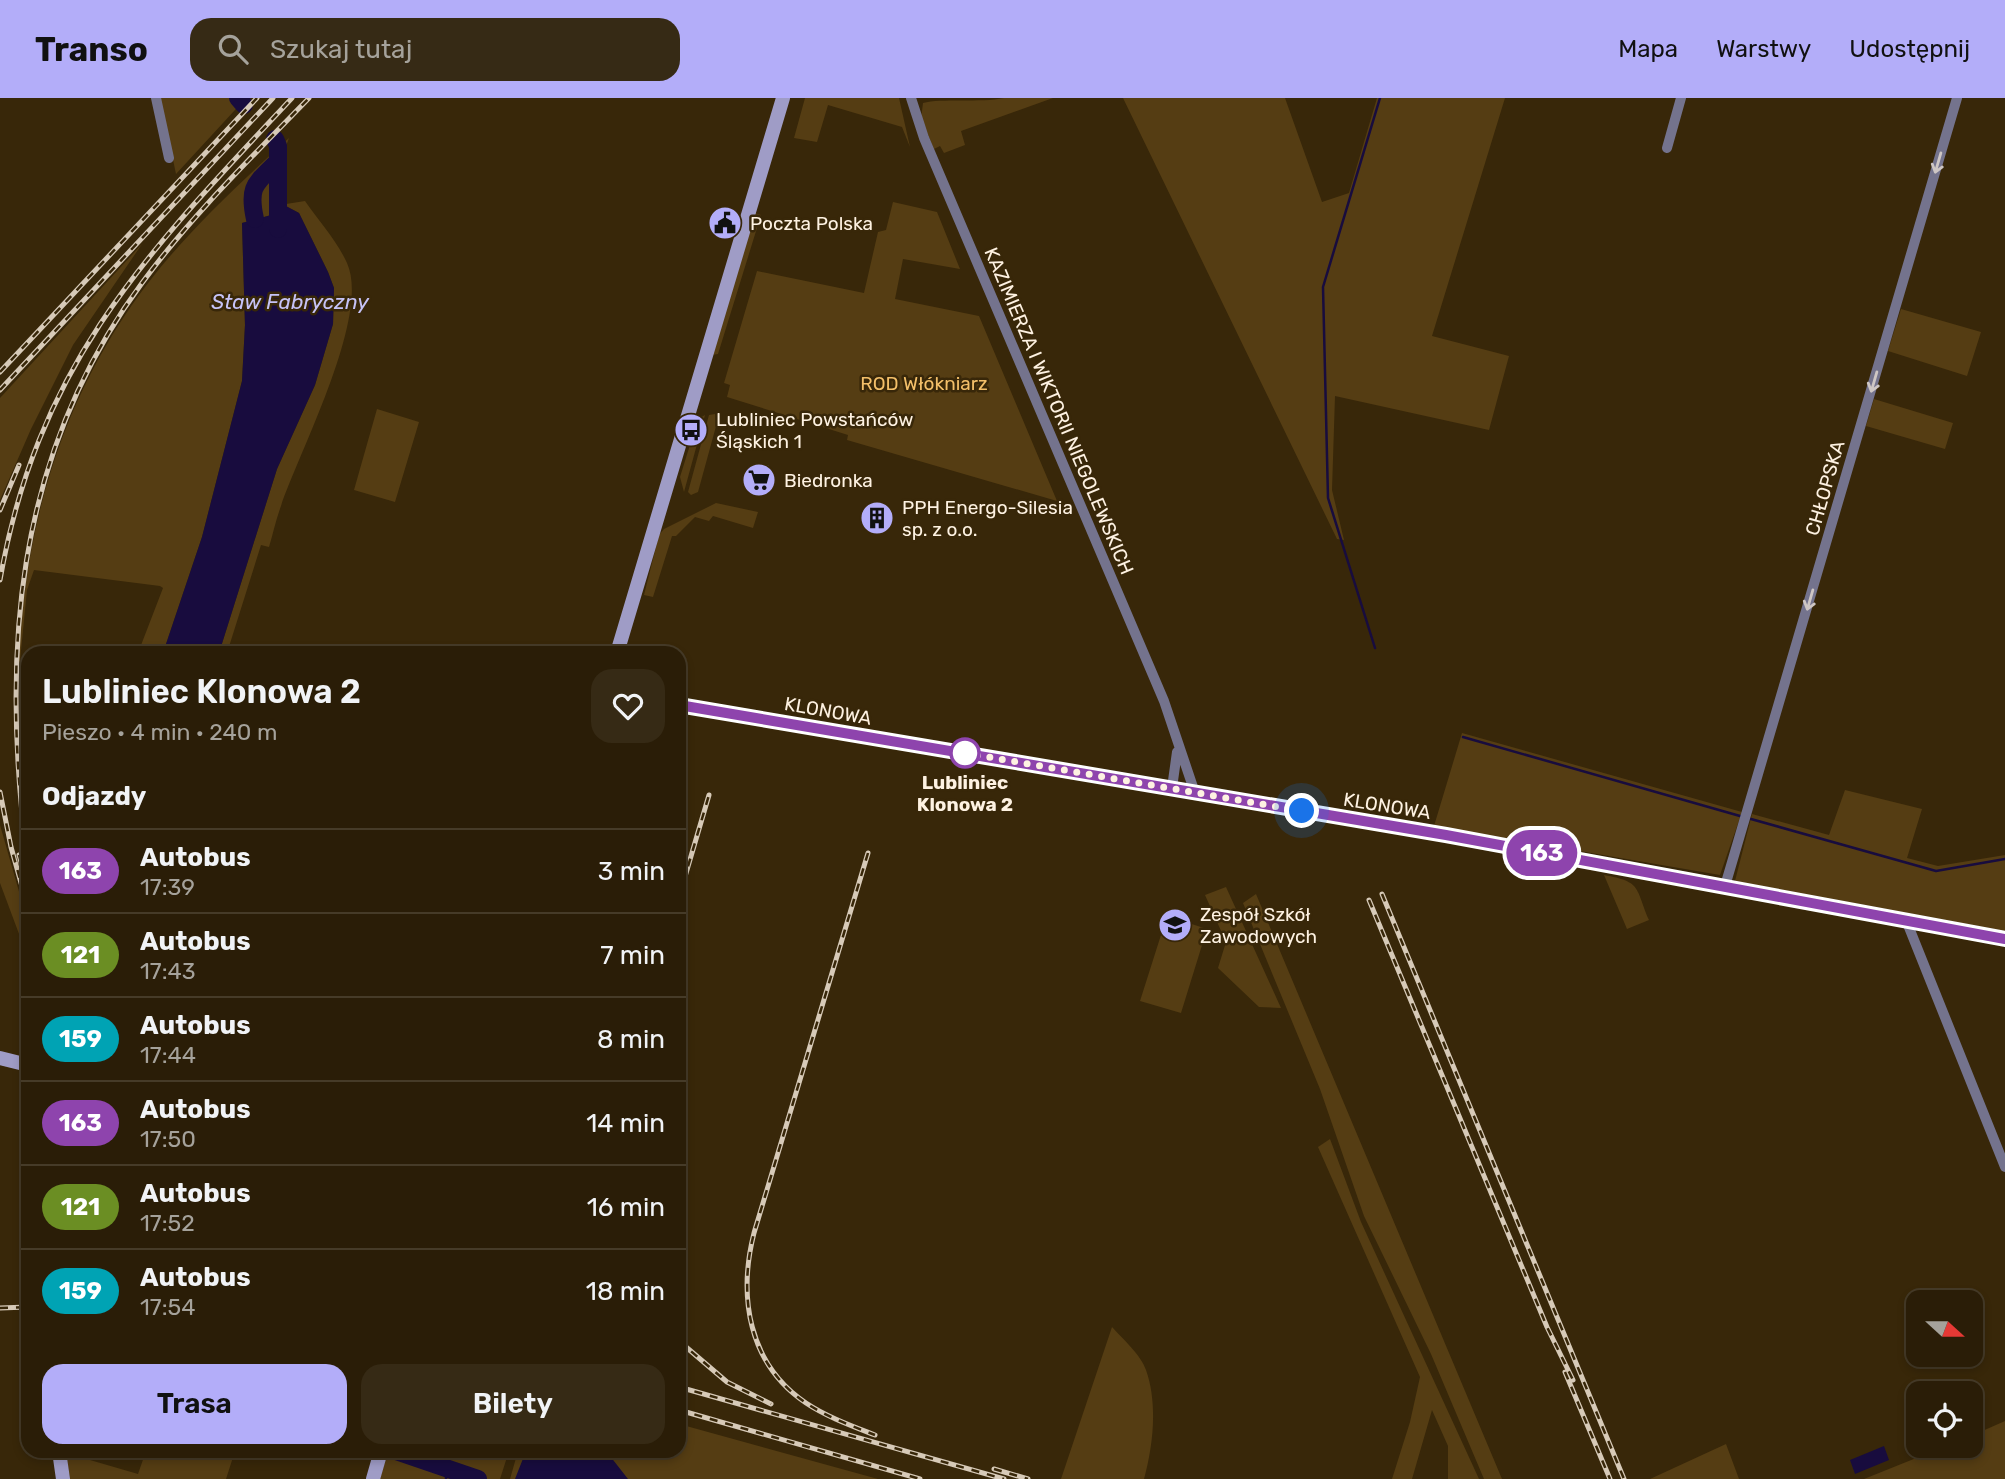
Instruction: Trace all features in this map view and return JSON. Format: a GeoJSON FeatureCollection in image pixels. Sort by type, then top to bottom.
{"type":"FeatureCollection","features":[{"type":"Feature","properties":{"kind":"street"},"geometry":{"type":"LineString","coordinates":[[156,98],[169,158]]}},
{"type":"Feature","properties":{"kind":"street"},"geometry":{"type":"LineString","coordinates":[[619,646],[783,98]]}},
{"type":"Feature","properties":{"kind":"street","name":"KAZIMIERZA I WIKTORII NIEGOLEWSKICH"},"geometry":{"type":"LineString","coordinates":[[911,98],[924,138],[1164,701],[1195,793]]}},
{"type":"Feature","properties":{"kind":"street"},"geometry":{"type":"LineString","coordinates":[[1667,148],[1681,98]]}},
{"type":"Feature","properties":{"kind":"street","name":"CHŁOPSKA"},"geometry":{"type":"LineString","coordinates":[[1725,886],[1958,98]]}},
{"type":"Feature","properties":{"kind":"street","name":"KLONOWA"},"geometry":{"type":"LineString","coordinates":[[686,706],[1172,788],[1725,886],[2005,939]]}},
{"type":"Feature","properties":{"kind":"street"},"geometry":{"type":"LineString","coordinates":[[1172,788],[1177,766],[1176,738]]}},
{"type":"Feature","properties":{"kind":"street"},"geometry":{"type":"LineString","coordinates":[[1906,920],[2005,1167]]}},
{"type":"Feature","properties":{"kind":"street"},"geometry":{"type":"LineString","coordinates":[[0,1058],[21,1063]]}},
{"type":"Feature","properties":{"kind":"street"},"geometry":{"type":"LineString","coordinates":[[60,1458],[63,1479]]}},
{"type":"Feature","properties":{"kind":"street"},"geometry":{"type":"LineString","coordinates":[[373,1479],[379,1458]]}},
{"type":"Feature","properties":{"kind":"green space"},"geometry":{"type":"Polygon","coordinates":[[[160,98],[246,98],[176,174],[160,98]]]}},
{"type":"Feature","properties":{"kind":"green space"},"geometry":{"type":"Polygon","coordinates":[[[805,98],[899,98],[910,147],[902,127],[828,105],[817,142],[794,138],[805,98]]]}},
{"type":"Feature","properties":{"kind":"green space"},"geometry":{"type":"Polygon","coordinates":[[[1053,98],[961,131],[965,145],[944,153],[940,146],[934,149],[921,119],[923,103],[1053,98]]]}},
{"type":"Feature","properties":{"kind":"green space"},"geometry":{"type":"Polygon","coordinates":[[[1123,98],[1285,98],[1322,202],[1349,193],[1377,98],[1505,98],[1432,336],[1509,356],[1489,430],[1335,396],[1332,490],[1344,540],[1337,539],[1123,98]]]}},
{"type":"Feature","properties":{"kind":"green space"},"geometry":{"type":"Polygon","coordinates":[[[289,138],[285,149],[286,204],[305,201],[343,255],[352,286],[349,316],[330,384],[281,506],[269,547],[261,545],[229,646],[221,646],[277,469],[315,385],[333,324],[334,288],[328,272],[299,213],[282,204],[276,206],[275,214],[242,223],[245,325],[242,381],[202,537],[165,646],[141,646],[163,588],[160,586],[34,570],[27,590],[19,675],[21,625],[31,551],[49,478],[74,408],[108,341],[168,259],[235,188],[289,138]]]}},
{"type":"Feature","properties":{"kind":"green space","name":"ROD Włókniarz"},"geometry":{"type":"Polygon","coordinates":[[[893,202],[937,212],[960,269],[903,259],[895,299],[979,316],[1057,501],[847,440],[848,435],[727,397],[730,385],[724,383],[757,271],[864,293],[878,232],[886,230],[893,202]]]}},
{"type":"Feature","properties":{"kind":"green space"},"geometry":{"type":"Polygon","coordinates":[[[755,213],[761,215],[718,354],[712,355],[755,213]]]}},
{"type":"Feature","properties":{"kind":"green space"},"geometry":{"type":"Polygon","coordinates":[[[142,244],[73,345],[31,429],[0,500],[0,398],[142,244]]]}},
{"type":"Feature","properties":{"kind":"green space"},"geometry":{"type":"Polygon","coordinates":[[[1901,309],[1981,332],[1967,376],[1888,351],[1901,309]]]}},
{"type":"Feature","properties":{"kind":"green space"},"geometry":{"type":"Polygon","coordinates":[[[1874,399],[1953,423],[1945,449],[1866,426],[1874,399]]]}},
{"type":"Feature","properties":{"kind":"green space"},"geometry":{"type":"Polygon","coordinates":[[[377,409],[419,422],[395,502],[354,490],[377,409]]]}},
{"type":"Feature","properties":{"kind":"green space"},"geometry":{"type":"Polygon","coordinates":[[[715,414],[718,419],[698,492],[691,495],[688,492],[709,415],[715,414]]]}},
{"type":"Feature","properties":{"kind":"green space"},"geometry":{"type":"Polygon","coordinates":[[[705,415],[684,492],[680,477],[698,419],[705,415]]]}},
{"type":"Feature","properties":{"kind":"green space"},"geometry":{"type":"Polygon","coordinates":[[[716,503],[758,512],[753,528],[713,516],[709,521],[695,517],[676,536],[672,536],[653,597],[644,595],[659,535],[664,529],[716,503]]]}},
{"type":"Feature","properties":{"kind":"green space"},"geometry":{"type":"Polygon","coordinates":[[[19,675],[17,700],[19,745],[16,701],[19,675]]]}},
{"type":"Feature","properties":{"kind":"green space"},"geometry":{"type":"Polygon","coordinates":[[[1462,733],[1742,812],[1720,875],[1434,826],[1462,733]]]}},
{"type":"Feature","properties":{"kind":"green space"},"geometry":{"type":"Polygon","coordinates":[[[19,745],[21,786],[20,776],[19,745]]]}},
{"type":"Feature","properties":{"kind":"green space"},"geometry":{"type":"Polygon","coordinates":[[[1845,790],[1922,809],[1907,858],[1938,866],[2005,855],[2005,931],[1735,881],[1752,814],[1829,835],[1845,790]]]}},
{"type":"Feature","properties":{"kind":"green space"},"geometry":{"type":"Polygon","coordinates":[[[0,825],[21,898],[21,939],[0,883],[0,825]]]}},
{"type":"Feature","properties":{"kind":"green space"},"geometry":{"type":"Polygon","coordinates":[[[1604,875],[1625,880],[1636,888],[1649,920],[1627,929],[1604,875]]]}},
{"type":"Feature","properties":{"kind":"green space"},"geometry":{"type":"Polygon","coordinates":[[[1226,887],[1281,1008],[1259,1007],[1218,968],[1226,942],[1205,895],[1226,887]]]}},
{"type":"Feature","properties":{"kind":"green space"},"geometry":{"type":"Polygon","coordinates":[[[1256,894],[1502,1479],[1484,1479],[1431,1354],[1364,1216],[1320,1089],[1243,903],[1256,894]]]}},
{"type":"Feature","properties":{"kind":"green space"},"geometry":{"type":"Polygon","coordinates":[[[1167,916],[1207,929],[1181,1013],[1140,1001],[1167,916]]]}},
{"type":"Feature","properties":{"kind":"green space"},"geometry":{"type":"Polygon","coordinates":[[[1330,1139],[1361,1222],[1479,1479],[1448,1479],[1448,1446],[1432,1410],[1412,1479],[1392,1479],[1410,1422],[1420,1377],[1318,1147],[1330,1139]]]}},
{"type":"Feature","properties":{"kind":"green space"},"geometry":{"type":"Polygon","coordinates":[[[1112,1327],[1140,1359],[1150,1383],[1153,1425],[1144,1479],[1061,1479],[1112,1327]]]}},
{"type":"Feature","properties":{"kind":"green space"},"geometry":{"type":"Polygon","coordinates":[[[2005,1421],[2005,1479],[1864,1479],[1916,1458],[1983,1458],[1983,1431],[2005,1421]]]}},
{"type":"Feature","properties":{"kind":"green space"},"geometry":{"type":"Polygon","coordinates":[[[686,1426],[878,1479],[510,1479],[516,1458],[686,1458],[686,1426]]]}},
{"type":"Feature","properties":{"kind":"green space"},"geometry":{"type":"Polygon","coordinates":[[[1726,1444],[1739,1479],[1650,1479],[1726,1444]]]}},
{"type":"Feature","properties":{"kind":"green space"},"geometry":{"type":"Polygon","coordinates":[[[67,1458],[83,1458],[138,1474],[144,1458],[233,1458],[226,1479],[70,1479],[67,1458]]]}},
{"type":"Feature","properties":{"kind":"green space"},"geometry":{"type":"Polygon","coordinates":[[[386,1458],[507,1458],[500,1479],[380,1479],[386,1458]]]}},
{"type":"Feature","properties":{"kind":"water","name":"Staw Fabryczny"},"geometry":{"type":"Polygon","coordinates":[[[282,204],[299,213],[328,272],[334,288],[333,324],[315,385],[277,469],[221,646],[165,646],[202,537],[242,381],[245,325],[242,223],[275,214],[276,206],[282,204]]]}},
{"type":"Feature","properties":{"kind":"water"},"geometry":{"type":"Polygon","coordinates":[[[1884,1446],[1889,1460],[1855,1474],[1850,1460],[1884,1446]]]}},
{"type":"Feature","properties":{"kind":"water"},"geometry":{"type":"Polygon","coordinates":[[[523,1458],[612,1458],[628,1479],[515,1479],[523,1458]]]}},
{"type":"Feature","properties":{"kind":"waterway"},"geometry":{"type":"LineString","coordinates":[[238,98],[244,105]]}},
{"type":"Feature","properties":{"kind":"waterway"},"geometry":{"type":"LineString","coordinates":[[1375,648],[1328,498],[1323,287],[1380,98]]}},
{"type":"Feature","properties":{"kind":"waterway"},"geometry":{"type":"LineString","coordinates":[[275,139],[278,146],[278,229]]}},
{"type":"Feature","properties":{"kind":"waterway"},"geometry":{"type":"LineString","coordinates":[[255,219],[252,200],[255,187],[276,163]]}},
{"type":"Feature","properties":{"kind":"waterway"},"geometry":{"type":"LineString","coordinates":[[1463,737],[1740,816]]}},
{"type":"Feature","properties":{"kind":"waterway"},"geometry":{"type":"LineString","coordinates":[[1751,819],[1936,871],[2005,859]]}},
{"type":"Feature","properties":{"kind":"waterway"},"geometry":{"type":"LineString","coordinates":[[416,1458],[478,1479]]}},
{"type":"Feature","properties":{"kind":"waterway"},"geometry":{"type":"LineString","coordinates":[[446,1468],[446,1479]]}},
{"type":"Feature","properties":{"kind":"railway"},"geometry":{"type":"LineString","coordinates":[[0,372],[257,98]]}},
{"type":"Feature","properties":{"kind":"railway"},"geometry":{"type":"LineString","coordinates":[[0,390],[273,98]]}},
{"type":"Feature","properties":{"kind":"railway"},"geometry":{"type":"LineString","coordinates":[[0,580],[18,503],[41,434],[71,372],[106,315],[146,261],[292,98]]}},
{"type":"Feature","properties":{"kind":"railway"},"geometry":{"type":"LineString","coordinates":[[21,797],[16,710],[18,635],[26,560],[42,488],[66,418],[99,349],[142,283],[201,211],[309,98]]}},
{"type":"Feature","properties":{"kind":"railway"},"geometry":{"type":"LineString","coordinates":[[0,510],[19,465]]}},
{"type":"Feature","properties":{"kind":"railway"},"geometry":{"type":"LineString","coordinates":[[0,792],[21,883]]}},
{"type":"Feature","properties":{"kind":"railway"},"geometry":{"type":"LineString","coordinates":[[686,873],[709,795]]}},
{"type":"Feature","properties":{"kind":"railway"},"geometry":{"type":"LineString","coordinates":[[868,853],[754,1233],[747,1281],[752,1327],[771,1369],[786,1387],[806,1403],[831,1417],[875,1435]]}},
{"type":"Feature","properties":{"kind":"railway"},"geometry":{"type":"LineString","coordinates":[[19,855],[21,862]]}},
{"type":"Feature","properties":{"kind":"railway"},"geometry":{"type":"LineString","coordinates":[[1382,894],[1624,1479]]}},
{"type":"Feature","properties":{"kind":"railway"},"geometry":{"type":"LineString","coordinates":[[1369,900],[1547,1327],[1573,1380]]}},
{"type":"Feature","properties":{"kind":"railway"},"geometry":{"type":"LineString","coordinates":[[0,1308],[21,1307]]}},
{"type":"Feature","properties":{"kind":"railway"},"geometry":{"type":"LineString","coordinates":[[686,1347],[727,1382],[771,1404]]}},
{"type":"Feature","properties":{"kind":"railway"},"geometry":{"type":"LineString","coordinates":[[1565,1372],[1610,1479]]}},
{"type":"Feature","properties":{"kind":"railway"},"geometry":{"type":"LineString","coordinates":[[686,1389],[1004,1479]]}},
{"type":"Feature","properties":{"kind":"railway"},"geometry":{"type":"LineString","coordinates":[[686,1412],[920,1479]]}},
{"type":"Feature","properties":{"kind":"railway"},"geometry":{"type":"LineString","coordinates":[[994,1469],[1028,1479]]}},
{"type":"Feature","properties":{"kind":"bus line","name":"163"},"geometry":{"type":"LineString","coordinates":[[686,706],[1446,835],[2005,939]]}},
{"type":"Feature","properties":{"kind":"place","name":"Poczta Polska"},"geometry":{"type":"Point","coordinates":[725,223]}},
{"type":"Feature","properties":{"kind":"place","name":"Lubliniec Powstańców Śląskich 1"},"geometry":{"type":"Point","coordinates":[691,430]}},
{"type":"Feature","properties":{"kind":"place","name":"Biedronka"},"geometry":{"type":"Point","coordinates":[759,480]}},
{"type":"Feature","properties":{"kind":"place","name":"PPH Energo-Silesia sp. z o.o."},"geometry":{"type":"Point","coordinates":[877,518]}},
{"type":"Feature","properties":{"kind":"place","name":"Lubliniec Klonowa 2"},"geometry":{"type":"Point","coordinates":[965,753]}},
{"type":"Feature","properties":{"kind":"place","name":"Zespół Szkół Zawodowych"},"geometry":{"type":"Point","coordinates":[1175,925]}},
{"type":"Feature","properties":{"kind":"route"},"geometry":{"type":"LineString","coordinates":[[965,753],[1302,811]]}}]}
